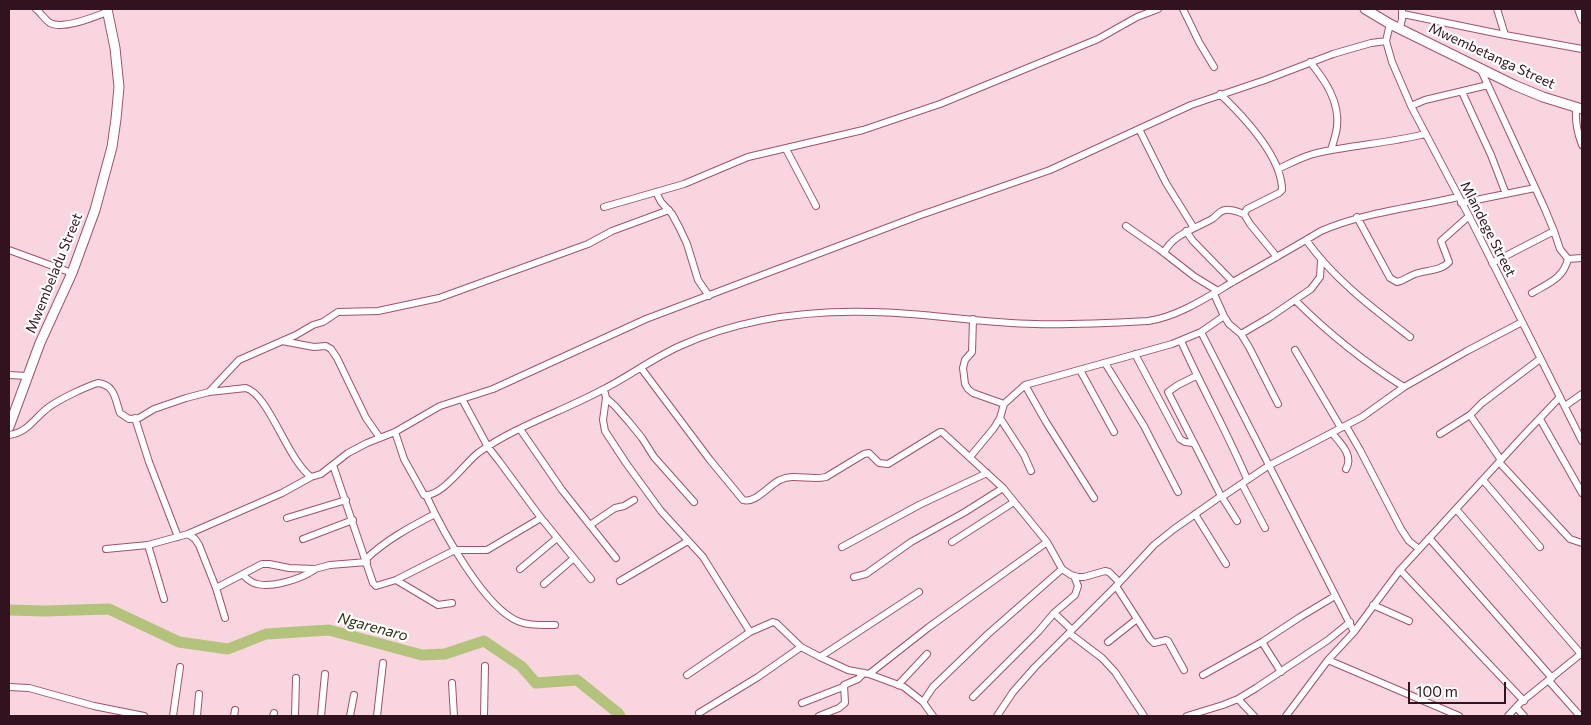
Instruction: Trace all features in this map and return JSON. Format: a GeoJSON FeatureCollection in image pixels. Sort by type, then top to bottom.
{"type":"FeatureCollection","features":[{"type":"Feature","properties":{"kind":"street"},"geometry":{"type":"LineString","coordinates":[[36,9],[48,22],[55,25],[75,23],[107,11]]}},
{"type":"Feature","properties":{"kind":"street"},"geometry":{"type":"LineString","coordinates":[[604,207],[684,184],[748,157],[863,130],[940,104],[1098,39],[1138,17],[1158,9]]}},
{"type":"Feature","properties":{"kind":"street"},"geometry":{"type":"LineString","coordinates":[[1184,9],[1199,42],[1214,67]]}},
{"type":"Feature","properties":{"kind":"street","name":"Mwembetanga Street"},"geometry":{"type":"LineString","coordinates":[[1365,9],[1390,24],[1522,88],[1579,108]]}},
{"type":"Feature","properties":{"kind":"street"},"geometry":{"type":"LineString","coordinates":[[1497,9],[1504,35]]}},
{"type":"Feature","properties":{"kind":"street"},"geometry":{"type":"LineString","coordinates":[[1578,9],[1582,20]]}},
{"type":"Feature","properties":{"kind":"street","name":"Mwembeladu Street"},"geometry":{"type":"LineString","coordinates":[[9,427],[27,376],[72,274],[95,210],[112,147],[119,87],[115,48],[107,11]]}},
{"type":"Feature","properties":{"kind":"street"},"geometry":{"type":"LineString","coordinates":[[1400,28],[1402,11],[1504,35],[1582,49]]}},
{"type":"Feature","properties":{"kind":"street"},"geometry":{"type":"LineString","coordinates":[[106,549],[148,545],[188,534],[321,474],[348,453],[395,432],[440,406],[493,389],[646,319],[918,216],[1050,170],[1173,112],[1352,48],[1386,42],[1390,24]]}},
{"type":"Feature","properties":{"kind":"street","name":"Mlandege Street"},"geometry":{"type":"LineString","coordinates":[[1386,42],[1410,106],[1460,200],[1582,441]]}},
{"type":"Feature","properties":{"kind":"street"},"geometry":{"type":"LineString","coordinates":[[1310,62],[1324,78],[1334,99],[1337,127],[1331,150]]}},
{"type":"Feature","properties":{"kind":"street"},"geometry":{"type":"LineString","coordinates":[[1480,68],[1535,188],[1560,249],[1568,259],[1582,258]]}},
{"type":"Feature","properties":{"kind":"street"},"geometry":{"type":"LineString","coordinates":[[1410,106],[1425,100],[1488,85]]}},
{"type":"Feature","properties":{"kind":"street"},"geometry":{"type":"LineString","coordinates":[[1462,92],[1492,155],[1506,194]]}},
{"type":"Feature","properties":{"kind":"street"},"geometry":{"type":"LineString","coordinates":[[1220,94],[1246,119],[1278,169],[1282,190],[1247,209],[1244,214]]}},
{"type":"Feature","properties":{"kind":"street"},"geometry":{"type":"LineString","coordinates":[[1579,108],[1575,119],[1582,145]]}},
{"type":"Feature","properties":{"kind":"street"},"geometry":{"type":"LineString","coordinates":[[1139,129],[1166,183],[1194,228]]}},
{"type":"Feature","properties":{"kind":"street"},"geometry":{"type":"LineString","coordinates":[[1278,169],[1316,153],[1425,134]]}},
{"type":"Feature","properties":{"kind":"street"},"geometry":{"type":"LineString","coordinates":[[786,149],[816,206]]}},
{"type":"Feature","properties":{"kind":"street"},"geometry":{"type":"LineString","coordinates":[[426,495],[440,490],[470,460],[488,446],[602,390],[677,347],[699,338],[769,318],[814,313],[873,312],[1035,324],[1148,321],[1172,316],[1321,231],[1357,217],[1535,188]]}},
{"type":"Feature","properties":{"kind":"street"},"geometry":{"type":"LineString","coordinates":[[656,192],[661,202],[672,214],[687,244],[698,280],[708,296]]}},
{"type":"Feature","properties":{"kind":"street"},"geometry":{"type":"LineString","coordinates":[[209,392],[239,360],[282,342],[338,312],[378,311],[439,298],[561,252],[588,244],[612,231],[669,210]]}},
{"type":"Feature","properties":{"kind":"street"},"geometry":{"type":"LineString","coordinates":[[1164,253],[1186,231],[1215,217],[1224,210],[1230,210],[1244,214],[1277,257]]}},
{"type":"Feature","properties":{"kind":"street"},"geometry":{"type":"LineString","coordinates":[[1357,217],[1390,278],[1397,282],[1447,264],[1449,262],[1441,241],[1468,216]]}},
{"type":"Feature","properties":{"kind":"street"},"geometry":{"type":"LineString","coordinates":[[1126,226],[1216,292],[1224,316],[1249,347],[1278,404]]}},
{"type":"Feature","properties":{"kind":"street"},"geometry":{"type":"LineString","coordinates":[[1186,231],[1192,241],[1233,282]]}},
{"type":"Feature","properties":{"kind":"street"},"geometry":{"type":"LineString","coordinates":[[1492,263],[1554,232]]}},
{"type":"Feature","properties":{"kind":"street"},"geometry":{"type":"LineString","coordinates":[[1306,240],[1321,261],[1348,288],[1410,337]]}},
{"type":"Feature","properties":{"kind":"street"},"geometry":{"type":"LineString","coordinates":[[9,250],[72,274]]}},
{"type":"Feature","properties":{"kind":"street"},"geometry":{"type":"LineString","coordinates":[[1532,293],[1560,276],[1566,268],[1568,259]]}},
{"type":"Feature","properties":{"kind":"street"},"geometry":{"type":"LineString","coordinates":[[1240,334],[1270,318],[1311,289],[1316,284],[1322,270],[1321,261]]}},
{"type":"Feature","properties":{"kind":"street"},"geometry":{"type":"LineString","coordinates":[[1295,300],[1341,343],[1373,368],[1404,387]]}},
{"type":"Feature","properties":{"kind":"street"},"geometry":{"type":"LineString","coordinates":[[970,457],[994,428],[1000,418],[1004,404],[1025,385],[1181,341],[1201,332],[1224,316]]}},
{"type":"Feature","properties":{"kind":"street"},"geometry":{"type":"LineString","coordinates":[[973,320],[972,352],[964,363],[965,384],[973,393],[1004,404]]}},
{"type":"Feature","properties":{"kind":"street"},"geometry":{"type":"LineString","coordinates":[[997,716],[1013,692],[1035,667],[1118,584],[1154,544],[1195,514],[1268,466],[1362,417],[1404,387],[1522,322]]}},
{"type":"Feature","properties":{"kind":"street"},"geometry":{"type":"LineString","coordinates":[[1201,332],[1354,632]]}},
{"type":"Feature","properties":{"kind":"street"},"geometry":{"type":"LineString","coordinates":[[1181,341],[1196,376],[1229,438],[1265,528]]}},
{"type":"Feature","properties":{"kind":"street"},"geometry":{"type":"LineString","coordinates":[[282,342],[314,347],[326,346],[331,349],[366,418],[380,438]]}},
{"type":"Feature","properties":{"kind":"street"},"geometry":{"type":"LineString","coordinates":[[1295,350],[1343,427],[1360,450],[1401,529],[1409,541],[1418,549]]}},
{"type":"Feature","properties":{"kind":"street"},"geometry":{"type":"LineString","coordinates":[[1135,354],[1180,439],[1193,443]]}},
{"type":"Feature","properties":{"kind":"street"},"geometry":{"type":"LineString","coordinates":[[1440,434],[1470,415],[1482,403],[1540,359]]}},
{"type":"Feature","properties":{"kind":"street"},"geometry":{"type":"LineString","coordinates":[[1105,363],[1144,426],[1178,492]]}},
{"type":"Feature","properties":{"kind":"street"},"geometry":{"type":"LineString","coordinates":[[641,368],[710,460],[744,500],[748,502],[780,480],[792,477],[820,479],[864,454],[869,454],[880,463],[888,464],[940,432],[945,434],[1003,488],[1047,542],[1062,569],[1074,576],[1084,577],[1105,571],[1109,572],[1154,643],[1166,640],[1184,670]]}},
{"type":"Feature","properties":{"kind":"street"},"geometry":{"type":"LineString","coordinates":[[1080,370],[1114,432]]}},
{"type":"Feature","properties":{"kind":"street"},"geometry":{"type":"LineString","coordinates":[[9,375],[27,376]]}},
{"type":"Feature","properties":{"kind":"street"},"geometry":{"type":"LineString","coordinates":[[1196,376],[1168,392],[1193,443],[1237,521]]}},
{"type":"Feature","properties":{"kind":"street"},"geometry":{"type":"LineString","coordinates":[[9,435],[25,430],[54,403],[98,384],[105,384],[111,388],[116,396],[120,413],[129,419],[139,418],[154,409],[209,392],[241,388],[251,390],[263,403],[291,452],[311,477]]}},
{"type":"Feature","properties":{"kind":"street"},"geometry":{"type":"LineString","coordinates":[[1025,385],[1094,498]]}},
{"type":"Feature","properties":{"kind":"street"},"geometry":{"type":"LineString","coordinates":[[602,390],[606,398],[603,420],[605,431],[647,493],[703,557],[750,632]]}},
{"type":"Feature","properties":{"kind":"street"},"geometry":{"type":"LineString","coordinates":[[1565,406],[1582,394]]}},
{"type":"Feature","properties":{"kind":"street"},"geometry":{"type":"LineString","coordinates":[[1286,716],[1328,660],[1354,632],[1418,549],[1560,397]]}},
{"type":"Feature","properties":{"kind":"street"},"geometry":{"type":"LineString","coordinates":[[606,398],[624,416],[642,438],[654,457],[694,502]]}},
{"type":"Feature","properties":{"kind":"street"},"geometry":{"type":"LineString","coordinates":[[462,399],[488,446],[541,518],[591,579]]}},
{"type":"Feature","properties":{"kind":"street"},"geometry":{"type":"LineString","coordinates":[[1470,415],[1500,461],[1570,540],[1582,543]]}},
{"type":"Feature","properties":{"kind":"street"},"geometry":{"type":"LineString","coordinates":[[135,418],[149,462],[178,537]]}},
{"type":"Feature","properties":{"kind":"street"},"geometry":{"type":"LineString","coordinates":[[1000,418],[1024,456],[1031,471]]}},
{"type":"Feature","properties":{"kind":"street"},"geometry":{"type":"LineString","coordinates":[[1540,419],[1582,493]]}},
{"type":"Feature","properties":{"kind":"street"},"geometry":{"type":"LineString","coordinates":[[520,429],[562,490],[616,558]]}},
{"type":"Feature","properties":{"kind":"street"},"geometry":{"type":"LineString","coordinates":[[395,432],[412,474],[422,492],[426,495],[455,550],[497,607],[521,622],[536,625],[555,625]]}},
{"type":"Feature","properties":{"kind":"street"},"geometry":{"type":"LineString","coordinates":[[1332,433],[1347,452],[1348,464],[1346,469]]}},
{"type":"Feature","properties":{"kind":"street"},"geometry":{"type":"LineString","coordinates":[[333,465],[373,583],[376,586],[396,580],[455,550],[487,550],[541,518]]}},
{"type":"Feature","properties":{"kind":"street"},"geometry":{"type":"LineString","coordinates":[[842,547],[919,505],[987,473]]}},
{"type":"Feature","properties":{"kind":"street"},"geometry":{"type":"LineString","coordinates":[[1483,480],[1540,547]]}},
{"type":"Feature","properties":{"kind":"street"},"geometry":{"type":"LineString","coordinates":[[854,577],[866,574],[910,542],[965,512],[1003,488]]}},
{"type":"Feature","properties":{"kind":"street"},"geometry":{"type":"LineString","coordinates":[[287,518],[346,500]]}},
{"type":"Feature","properties":{"kind":"street"},"geometry":{"type":"LineString","coordinates":[[590,525],[615,508],[624,506],[634,500]]}},
{"type":"Feature","properties":{"kind":"street"},"geometry":{"type":"LineString","coordinates":[[952,542],[1014,502]]}},
{"type":"Feature","properties":{"kind":"street"},"geometry":{"type":"LineString","coordinates":[[1456,509],[1581,657],[1550,679],[1508,716]]}},
{"type":"Feature","properties":{"kind":"street"},"geometry":{"type":"LineString","coordinates":[[243,576],[258,585],[272,584],[300,578],[315,569],[330,565],[367,561],[391,538],[435,514]]}},
{"type":"Feature","properties":{"kind":"street"},"geometry":{"type":"LineString","coordinates":[[1195,514],[1226,564]]}},
{"type":"Feature","properties":{"kind":"street"},"geometry":{"type":"LineString","coordinates":[[303,539],[353,520]]}},
{"type":"Feature","properties":{"kind":"street"},"geometry":{"type":"LineString","coordinates":[[188,534],[199,545],[216,588],[225,618]]}},
{"type":"Feature","properties":{"kind":"street"},"geometry":{"type":"LineString","coordinates":[[520,569],[558,538]]}},
{"type":"Feature","properties":{"kind":"street"},"geometry":{"type":"LineString","coordinates":[[1429,538],[1580,716]]}},
{"type":"Feature","properties":{"kind":"street"},"geometry":{"type":"LineString","coordinates":[[620,581],[688,541]]}},
{"type":"Feature","properties":{"kind":"street"},"geometry":{"type":"LineString","coordinates":[[802,703],[843,687],[848,682],[866,674],[1047,542]]}},
{"type":"Feature","properties":{"kind":"street"},"geometry":{"type":"LineString","coordinates":[[148,545],[164,599]]}},
{"type":"Feature","properties":{"kind":"street"},"geometry":{"type":"LineString","coordinates":[[544,584],[574,558]]}},
{"type":"Feature","properties":{"kind":"street"},"geometry":{"type":"LineString","coordinates":[[216,588],[243,576],[262,564],[315,569]]}},
{"type":"Feature","properties":{"kind":"street"},"geometry":{"type":"LineString","coordinates":[[923,702],[934,687],[988,634],[1062,569]]}},
{"type":"Feature","properties":{"kind":"street"},"geometry":{"type":"LineString","coordinates":[[1400,570],[1524,701]]}},
{"type":"Feature","properties":{"kind":"street"},"geometry":{"type":"LineString","coordinates":[[973,697],[1038,632],[1054,613],[1075,595],[1078,586],[1074,576]]}},
{"type":"Feature","properties":{"kind":"street"},"geometry":{"type":"LineString","coordinates":[[396,580],[438,605],[452,603]]}},
{"type":"Feature","properties":{"kind":"street"},"geometry":{"type":"LineString","coordinates":[[820,657],[919,592]]}},
{"type":"Feature","properties":{"kind":"street"},"geometry":{"type":"LineString","coordinates":[[1203,676],[1262,642],[1335,596]]}},
{"type":"Feature","properties":{"kind":"street"},"geometry":{"type":"LineString","coordinates":[[1373,605],[1409,621]]}},
{"type":"Feature","properties":{"kind":"street"},"geometry":{"type":"LineString","coordinates":[[1054,613],[1115,672],[1144,716]]}},
{"type":"Feature","properties":{"kind":"street"},"geometry":{"type":"LineString","coordinates":[[1108,642],[1137,618]]}},
{"type":"Feature","properties":{"kind":"street"},"geometry":{"type":"LineString","coordinates":[[687,675],[750,632],[773,622],[801,647],[820,657],[848,670],[904,687],[923,702],[929,714]]}},
{"type":"Feature","properties":{"kind":"street"},"geometry":{"type":"LineString","coordinates":[[1187,716],[1238,699],[1328,640],[1350,622]]}},
{"type":"Feature","properties":{"kind":"street"},"geometry":{"type":"LineString","coordinates":[[1262,642],[1280,672]]}},
{"type":"Feature","properties":{"kind":"street"},"geometry":{"type":"LineString","coordinates":[[699,713],[758,677],[801,647]]}},
{"type":"Feature","properties":{"kind":"street"},"geometry":{"type":"LineString","coordinates":[[898,685],[928,654]]}},
{"type":"Feature","properties":{"kind":"street"},"geometry":{"type":"LineString","coordinates":[[1328,660],[1459,716]]}},
{"type":"Feature","properties":{"kind":"street"},"geometry":{"type":"LineString","coordinates":[[377,716],[383,663]]}},
{"type":"Feature","properties":{"kind":"street"},"geometry":{"type":"LineString","coordinates":[[484,716],[485,666]]}},
{"type":"Feature","properties":{"kind":"street"},"geometry":{"type":"LineString","coordinates":[[173,716],[180,667]]}},
{"type":"Feature","properties":{"kind":"street"},"geometry":{"type":"LineString","coordinates":[[321,716],[325,674]]}},
{"type":"Feature","properties":{"kind":"street"},"geometry":{"type":"LineString","coordinates":[[295,716],[296,678]]}},
{"type":"Feature","properties":{"kind":"street"},"geometry":{"type":"LineString","coordinates":[[452,683],[454,716]]}},
{"type":"Feature","properties":{"kind":"street"},"geometry":{"type":"LineString","coordinates":[[9,687],[29,688],[144,716]]}},
{"type":"Feature","properties":{"kind":"street"},"geometry":{"type":"LineString","coordinates":[[819,716],[840,708],[845,703],[843,687]]}},
{"type":"Feature","properties":{"kind":"street"},"geometry":{"type":"LineString","coordinates":[[198,716],[199,694]]}},
{"type":"Feature","properties":{"kind":"street"},"geometry":{"type":"LineString","coordinates":[[350,716],[354,695]]}},
{"type":"Feature","properties":{"kind":"street"},"geometry":{"type":"LineString","coordinates":[[1238,699],[1254,716]]}},
{"type":"Feature","properties":{"kind":"street"},"geometry":{"type":"LineString","coordinates":[[1517,708],[1524,716]]}},
{"type":"Feature","properties":{"kind":"street"},"geometry":{"type":"LineString","coordinates":[[110,716],[115,710]]}},
{"type":"Feature","properties":{"kind":"waterway","name":"Ngarenaro"},"geometry":{"type":"LineString","coordinates":[[9,610],[109,609],[179,642],[228,649],[266,634],[329,630],[422,655],[445,654],[484,641],[521,666],[536,683],[577,680],[620,716]]}}]}
